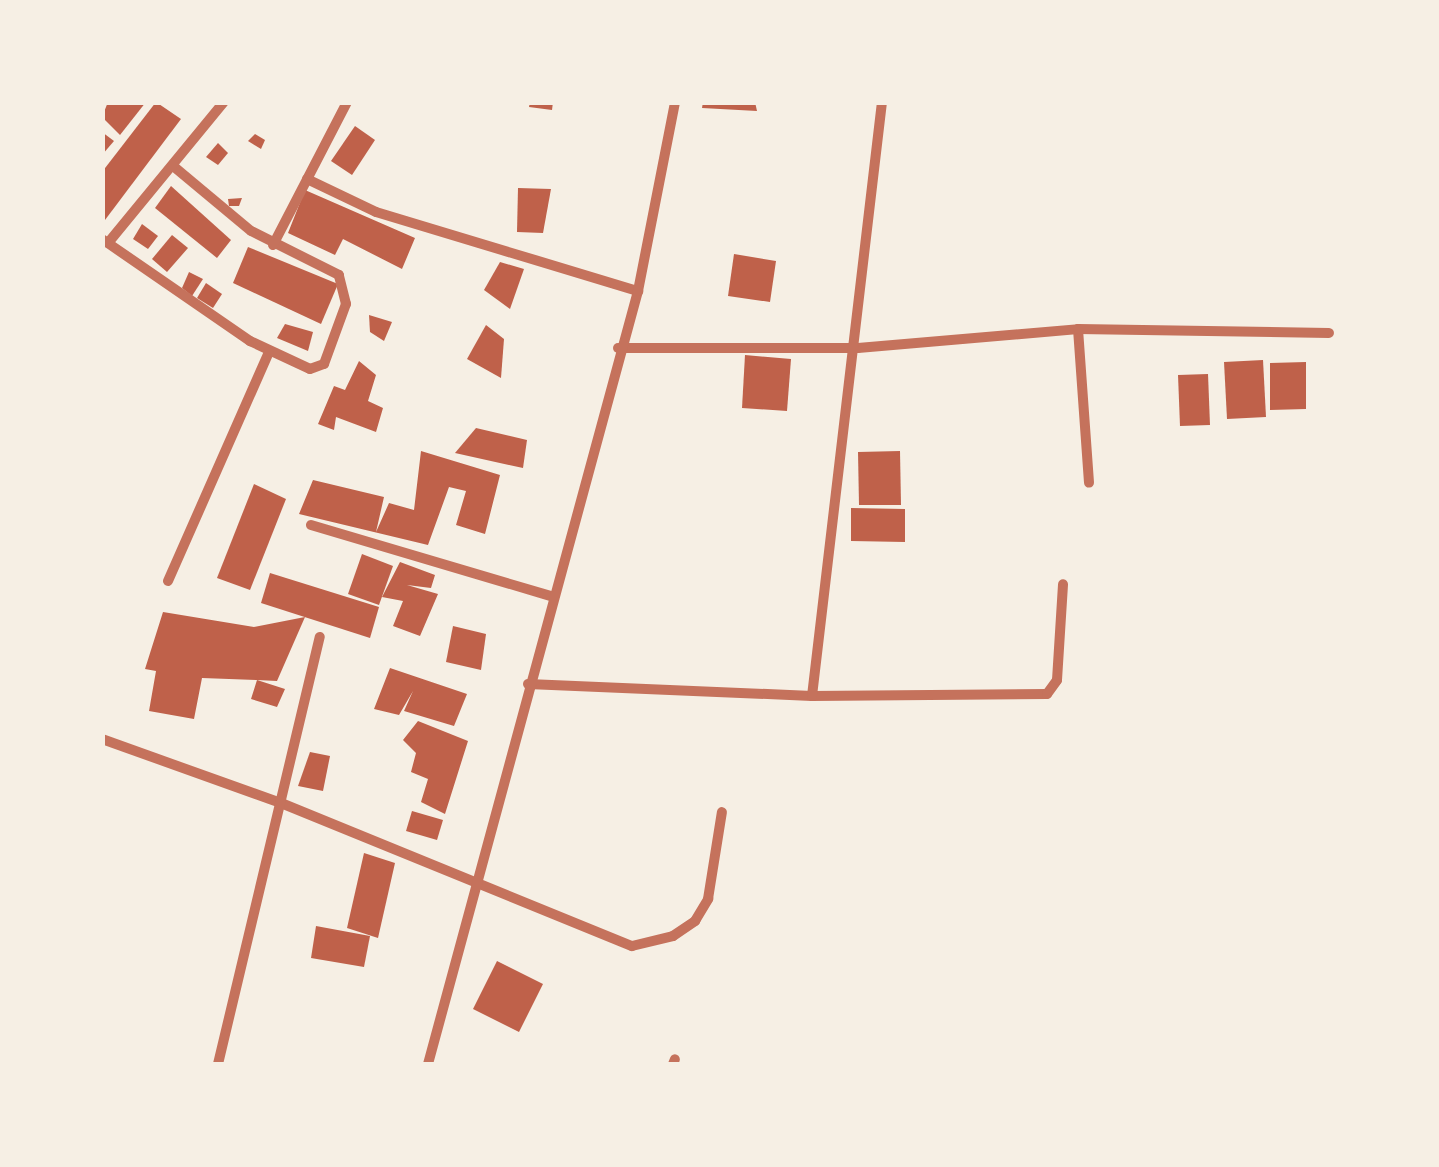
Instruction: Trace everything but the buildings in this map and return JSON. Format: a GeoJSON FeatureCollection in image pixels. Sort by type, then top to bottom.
{"type":"FeatureCollection","features":[{"type":"Feature","properties":{"kind":"street"},"geometry":{"type":"LineString","coordinates":[[173,166],[273,245],[340,275],[348,290],[318,369],[270,352],[105,241],[224,102]]}},
{"type":"Feature","properties":{"kind":"street"},"geometry":{"type":"LineString","coordinates":[[273,245],[347,102]]}},
{"type":"Feature","properties":{"kind":"street"},"geometry":{"type":"LineString","coordinates":[[428,1064],[479,886],[528,684],[618,348],[638,292],[675,102]]}},
{"type":"Feature","properties":{"kind":"street"},"geometry":{"type":"LineString","coordinates":[[812,696],[858,348],[882,102]]}},
{"type":"Feature","properties":{"kind":"street"},"geometry":{"type":"LineString","coordinates":[[307,178],[376,212],[638,292]]}},
{"type":"Feature","properties":{"kind":"street"},"geometry":{"type":"LineString","coordinates":[[618,348],[858,348],[1078,329],[1329,333]]}},
{"type":"Feature","properties":{"kind":"street"},"geometry":{"type":"LineString","coordinates":[[1078,329],[1089,483]]}},
{"type":"Feature","properties":{"kind":"street"},"geometry":{"type":"LineString","coordinates":[[168,581],[270,352]]}},
{"type":"Feature","properties":{"kind":"street"},"geometry":{"type":"LineString","coordinates":[[311,524],[554,597]]}},
{"type":"Feature","properties":{"kind":"street"},"geometry":{"type":"LineString","coordinates":[[528,684],[812,696],[1047,694],[1057,680],[1063,584]]}},
{"type":"Feature","properties":{"kind":"street"},"geometry":{"type":"LineString","coordinates":[[218,1064],[320,637]]}},
{"type":"Feature","properties":{"kind":"street"},"geometry":{"type":"LineString","coordinates":[[102,738],[282,803],[632,946],[650,945],[695,921],[708,900],[722,812]]}}]}
